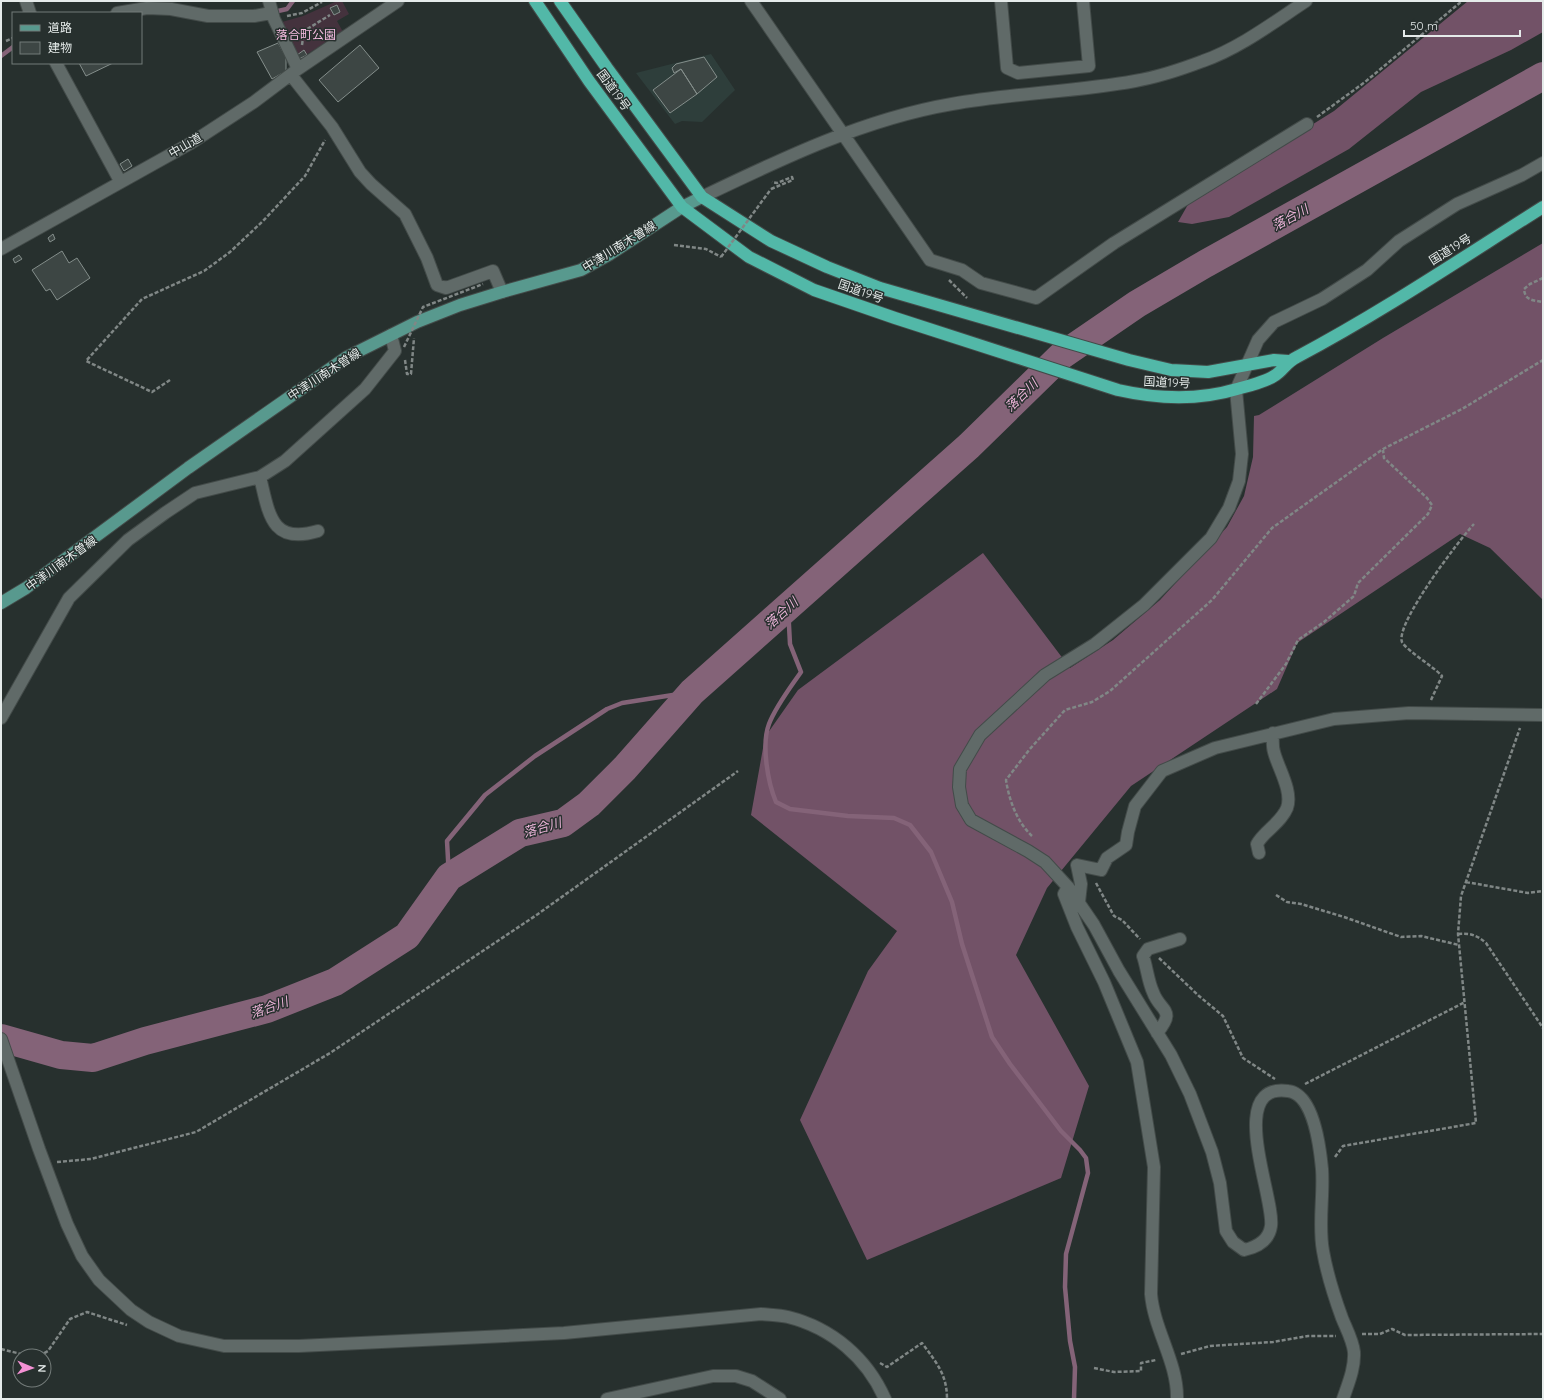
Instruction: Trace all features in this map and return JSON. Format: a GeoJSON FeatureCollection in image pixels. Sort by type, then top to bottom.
{"type":"FeatureCollection","features":[{"type":"Feature","properties":{"kind":"highway","name":"国道19号"},"geometry":{"type":"LineString","coordinates":[[535,1],[589,81],[682,206],[748,257],[814,290],[895,318],[1118,390],[1176,399],[1198,397],[1236,390],[1275,376],[1288,362],[1334,337],[1543,207]]}},
{"type":"Feature","properties":{"kind":"highway","name":"国道19号"},"geometry":{"type":"LineString","coordinates":[[560,1],[607,68],[702,197],[771,241],[827,267],[880,288],[1128,360],[1171,370],[1208,372],[1274,360],[1288,362]]}},
{"type":"Feature","properties":{"kind":"main road","name":"中津川南木曽線"},"geometry":{"type":"LineString","coordinates":[[1,603],[26,588],[70,557],[188,468],[347,357],[417,322],[502,292],[581,270],[610,254],[682,206],[702,197]]}},
{"type":"Feature","properties":{"kind":"street"},"geometry":{"type":"LineString","coordinates":[[26,1],[30,12]]}},
{"type":"Feature","properties":{"kind":"street"},"geometry":{"type":"LineString","coordinates":[[269,1],[272,16],[290,54],[294,72],[360,172],[371,184],[405,214],[427,258],[437,285],[446,288],[493,271],[502,292]]}},
{"type":"Feature","properties":{"kind":"street","name":"中山道"},"geometry":{"type":"LineString","coordinates":[[1,249],[120,181],[191,143],[254,102],[294,72],[398,1]]}},
{"type":"Feature","properties":{"kind":"street"},"geometry":{"type":"LineString","coordinates":[[751,1],[930,260],[962,270],[981,283],[1036,298],[1114,243],[1307,124]]}},
{"type":"Feature","properties":{"kind":"street"},"geometry":{"type":"LineString","coordinates":[[1001,1],[1007,68],[1018,73],[1089,66],[1083,1]]}},
{"type":"Feature","properties":{"kind":"street"},"geometry":{"type":"LineString","coordinates":[[702,197],[755,171],[844,134],[897,116],[952,104],[1136,81],[1204,61],[1242,42],[1306,1]]}},
{"type":"Feature","properties":{"kind":"street"},"geometry":{"type":"LineString","coordinates":[[120,12],[147,4],[208,16],[272,16]]}},
{"type":"Feature","properties":{"kind":"street"},"geometry":{"type":"LineString","coordinates":[[57,64],[120,181]]}},
{"type":"Feature","properties":{"kind":"street"},"geometry":{"type":"LineString","coordinates":[[1343,1399],[1354,1365],[1354,1351],[1334,1296],[1322,1250],[1320,1229],[1322,1171],[1318,1142],[1307,1103],[1299,1095],[1276,1091],[1266,1096],[1257,1107],[1255,1124],[1270,1212],[1271,1227],[1265,1239],[1257,1248],[1244,1250],[1233,1242],[1226,1231],[1220,1183],[1212,1152],[1190,1094],[1158,1032],[1079,902],[1046,862],[971,820],[962,805],[959,787],[960,769],[980,735],[1045,675],[1095,644],[1144,605],[1211,538],[1229,508],[1239,481],[1242,454],[1236,390],[1258,340],[1274,322],[1322,299],[1367,270],[1399,241],[1457,204],[1522,175],[1543,163]]}},
{"type":"Feature","properties":{"kind":"street"},"geometry":{"type":"LineString","coordinates":[[1,718],[69,598],[128,540],[194,493],[260,477],[284,461],[365,389],[395,351],[391,335]]}},
{"type":"Feature","properties":{"kind":"street"},"geometry":{"type":"LineString","coordinates":[[260,477],[268,512],[279,530],[290,535],[302,535],[318,530]]}},
{"type":"Feature","properties":{"kind":"street"},"geometry":{"type":"LineString","coordinates":[[1079,902],[1081,884],[1077,865],[1101,870],[1107,858],[1126,845],[1135,806],[1162,771],[1215,748],[1334,719],[1427,713],[1543,715]]}},
{"type":"Feature","properties":{"kind":"street"},"geometry":{"type":"LineString","coordinates":[[1258,853],[1257,844],[1261,836],[1270,830],[1287,808],[1287,792],[1273,750],[1273,733]]}},
{"type":"Feature","properties":{"kind":"street"},"geometry":{"type":"LineString","coordinates":[[1068,887],[1064,894],[1104,982],[1137,1062],[1154,1168],[1151,1294],[1153,1310],[1174,1376],[1176,1399]]}},
{"type":"Feature","properties":{"kind":"street"},"geometry":{"type":"LineString","coordinates":[[1158,1032],[1166,1023],[1167,1014],[1153,994],[1143,956],[1148,949],[1180,939]]}},
{"type":"Feature","properties":{"kind":"street"},"geometry":{"type":"LineString","coordinates":[[1,1039],[44,1163],[82,1256],[100,1280],[131,1310],[149,1322],[179,1336],[203,1343],[246,1347],[307,1346],[564,1333],[761,1314],[787,1317],[823,1330],[851,1350],[876,1380],[885,1399]]}},
{"type":"Feature","properties":{"kind":"street"},"geometry":{"type":"LineString","coordinates":[[607,1399],[713,1376],[736,1376],[752,1381],[780,1399]]}},
{"type":"Feature","properties":{"kind":"path"},"geometry":{"type":"LineString","coordinates":[[1307,124],[1365,82],[1462,1]]}},
{"type":"Feature","properties":{"kind":"path"},"geometry":{"type":"LineString","coordinates":[[272,16],[302,13],[322,2]]}},
{"type":"Feature","properties":{"kind":"path"},"geometry":{"type":"LineString","coordinates":[[290,54],[302,47],[304,31],[330,15]]}},
{"type":"Feature","properties":{"kind":"path"},"geometry":{"type":"LineString","coordinates":[[6,41],[12,38]]}},
{"type":"Feature","properties":{"kind":"path"},"geometry":{"type":"LineString","coordinates":[[170,380],[152,392],[86,361],[142,299],[204,271],[230,252],[263,221],[304,176],[332,128]]}},
{"type":"Feature","properties":{"kind":"path"},"geometry":{"type":"LineString","coordinates":[[674,245],[706,248],[721,258],[771,189],[793,180],[792,177],[776,183],[772,182]]}},
{"type":"Feature","properties":{"kind":"path"},"geometry":{"type":"LineString","coordinates":[[1543,278],[1530,284],[1524,289],[1524,295],[1529,300],[1543,302]]}},
{"type":"Feature","properties":{"kind":"path"},"geometry":{"type":"LineString","coordinates":[[414,334],[411,374],[406,374],[404,347],[423,307],[484,284]]}},
{"type":"Feature","properties":{"kind":"path"},"geometry":{"type":"LineString","coordinates":[[1034,838],[1024,828],[1016,812],[1008,792],[1006,780],[1029,750],[1065,710],[1092,702],[1110,691],[1212,600],[1272,528],[1383,449],[1462,409],[1543,360]]}},
{"type":"Feature","properties":{"kind":"path"},"geometry":{"type":"LineString","coordinates":[[1256,704],[1286,664],[1298,640],[1324,622],[1354,596],[1358,583],[1428,514],[1432,505],[1427,498],[1384,458],[1383,449]]}},
{"type":"Feature","properties":{"kind":"path"},"geometry":{"type":"LineString","coordinates":[[1427,713],[1428,707],[1442,676],[1403,644],[1401,636],[1414,606],[1460,538],[1474,524]]}},
{"type":"Feature","properties":{"kind":"path"},"geometry":{"type":"LineString","coordinates":[[1322,1171],[1328,1166],[1343,1146],[1476,1123],[1458,934],[1458,909],[1466,882],[1525,714]]}},
{"type":"Feature","properties":{"kind":"path"},"geometry":{"type":"LineString","coordinates":[[44,1163],[91,1158],[196,1132],[337,1048],[538,914],[738,771]]}},
{"type":"Feature","properties":{"kind":"path"},"geometry":{"type":"LineString","coordinates":[[1094,879],[1114,916],[1122,920],[1148,949],[1223,1016],[1243,1058],[1277,1080],[1288,1092],[1465,1002]]}},
{"type":"Feature","properties":{"kind":"path"},"geometry":{"type":"LineString","coordinates":[[1466,882],[1528,893],[1543,891]]}},
{"type":"Feature","properties":{"kind":"path"},"geometry":{"type":"LineString","coordinates":[[1276,895],[1287,902],[1302,904],[1401,937],[1421,936],[1459,945]]}},
{"type":"Feature","properties":{"kind":"path"},"geometry":{"type":"LineString","coordinates":[[1458,934],[1468,933],[1478,937],[1486,943],[1543,1028]]}},
{"type":"Feature","properties":{"kind":"path"},"geometry":{"type":"LineString","coordinates":[[50,1348],[70,1319],[87,1312],[128,1325],[149,1322]]}},
{"type":"Feature","properties":{"kind":"path"},"geometry":{"type":"LineString","coordinates":[[1094,1368],[1114,1372],[1140,1371],[1141,1363],[1210,1346],[1273,1342],[1327,1334],[1349,1337],[1362,1334],[1380,1334],[1392,1328],[1405,1335],[1543,1334]]}},
{"type":"Feature","properties":{"kind":"path"},"geometry":{"type":"LineString","coordinates":[[865,1366],[878,1362],[887,1367],[922,1343],[940,1369],[947,1384],[947,1399]]}},
{"type":"Feature","properties":{"kind":"path"},"geometry":{"type":"LineString","coordinates":[[1,1349],[12,1352]]}},
{"type":"Feature","properties":{"kind":"shaded area"},"geometry":{"type":"Polygon","coordinates":[[[1468,1],[1543,1],[1543,32],[1511,50],[1421,92],[1349,149],[1229,217],[1192,224],[1178,222],[1190,201],[1334,111],[1468,1]]]}},
{"type":"Feature","properties":{"kind":"shaded area"},"geometry":{"type":"Polygon","coordinates":[[[711,54],[735,90],[702,122],[682,121],[675,124],[636,73],[711,54]]]}},
{"type":"Feature","properties":{"kind":"shaded area"},"geometry":{"type":"Polygon","coordinates":[[[1543,243],[1543,600],[1490,548],[1460,534],[1297,643],[1277,689],[1131,786],[1047,888],[1016,955],[1089,1086],[1061,1178],[867,1260],[800,1120],[868,971],[897,931],[751,815],[765,737],[798,690],[983,553],[1070,668],[1113,640],[1160,600],[1227,527],[1244,496],[1253,457],[1254,416],[1259,415],[1383,338],[1543,243]]]}},
{"type":"Feature","properties":{"kind":"green space","name":"落合町公園"},"geometry":{"type":"Polygon","coordinates":[[[337,1],[342,1],[349,14],[337,21],[343,32],[299,59],[282,22],[303,16],[337,1]]]}},
{"type":"Feature","properties":{"kind":"building"},"geometry":{"type":"Polygon","coordinates":[[[337,5],[340,12],[334,15],[330,8],[337,5]]]}},
{"type":"Feature","properties":{"kind":"building"},"geometry":{"type":"Polygon","coordinates":[[[278,43],[286,57],[286,71],[272,79],[257,52],[278,43]]]}},
{"type":"Feature","properties":{"kind":"building"},"geometry":{"type":"Polygon","coordinates":[[[360,45],[379,68],[338,102],[319,80],[360,45]]]}},
{"type":"Feature","properties":{"kind":"building"},"geometry":{"type":"Polygon","coordinates":[[[304,50],[307,55],[299,59],[297,55],[304,50]]]}},
{"type":"Feature","properties":{"kind":"building"},"geometry":{"type":"Polygon","coordinates":[[[704,57],[717,77],[697,94],[681,69],[674,73],[672,68],[676,64],[704,57]]]}},
{"type":"Feature","properties":{"kind":"building"},"geometry":{"type":"Polygon","coordinates":[[[80,64],[111,64],[86,76],[80,64]]]}},
{"type":"Feature","properties":{"kind":"building"},"geometry":{"type":"Polygon","coordinates":[[[681,69],[697,94],[670,113],[653,90],[681,69]]]}},
{"type":"Feature","properties":{"kind":"building"},"geometry":{"type":"Polygon","coordinates":[[[128,159],[132,166],[124,171],[120,164],[128,159]]]}},
{"type":"Feature","properties":{"kind":"building"},"geometry":{"type":"Polygon","coordinates":[[[53,234],[55,239],[50,242],[48,238],[53,234]]]}},
{"type":"Feature","properties":{"kind":"building"},"geometry":{"type":"Polygon","coordinates":[[[62,251],[69,263],[77,258],[90,278],[57,300],[50,289],[46,291],[32,270],[62,251]]]}},
{"type":"Feature","properties":{"kind":"building"},"geometry":{"type":"Polygon","coordinates":[[[19,255],[22,259],[15,263],[13,259],[19,255]]]}},
{"type":"Feature","properties":{"kind":"waterway"},"geometry":{"type":"LineString","coordinates":[[278,11],[287,9],[293,1]]}},
{"type":"Feature","properties":{"kind":"waterway"},"geometry":{"type":"LineString","coordinates":[[1,56],[12,48]]}},
{"type":"Feature","properties":{"kind":"waterway","name":"落合川"},"geometry":{"type":"LineString","coordinates":[[1,1038],[61,1055],[93,1058],[145,1041],[267,1009],[335,982],[407,936],[449,877],[520,833],[563,823],[589,804],[625,768],[692,692],[969,446],[1061,356],[1137,304],[1205,264],[1543,76]]}},
{"type":"Feature","properties":{"kind":"waterway"},"geometry":{"type":"LineString","coordinates":[[788,607],[790,644],[801,672],[775,711],[767,733],[766,764],[770,785],[776,802],[790,809],[848,816],[894,818],[910,825],[931,852],[952,902],[962,944],[992,1037],[1010,1064],[1061,1131],[1086,1158],[1088,1173],[1066,1254],[1065,1287],[1070,1341],[1075,1367],[1074,1399]]}},
{"type":"Feature","properties":{"kind":"waterway"},"geometry":{"type":"LineString","coordinates":[[449,877],[447,841],[485,795],[535,756],[607,709],[622,703],[692,692]]}}]}
